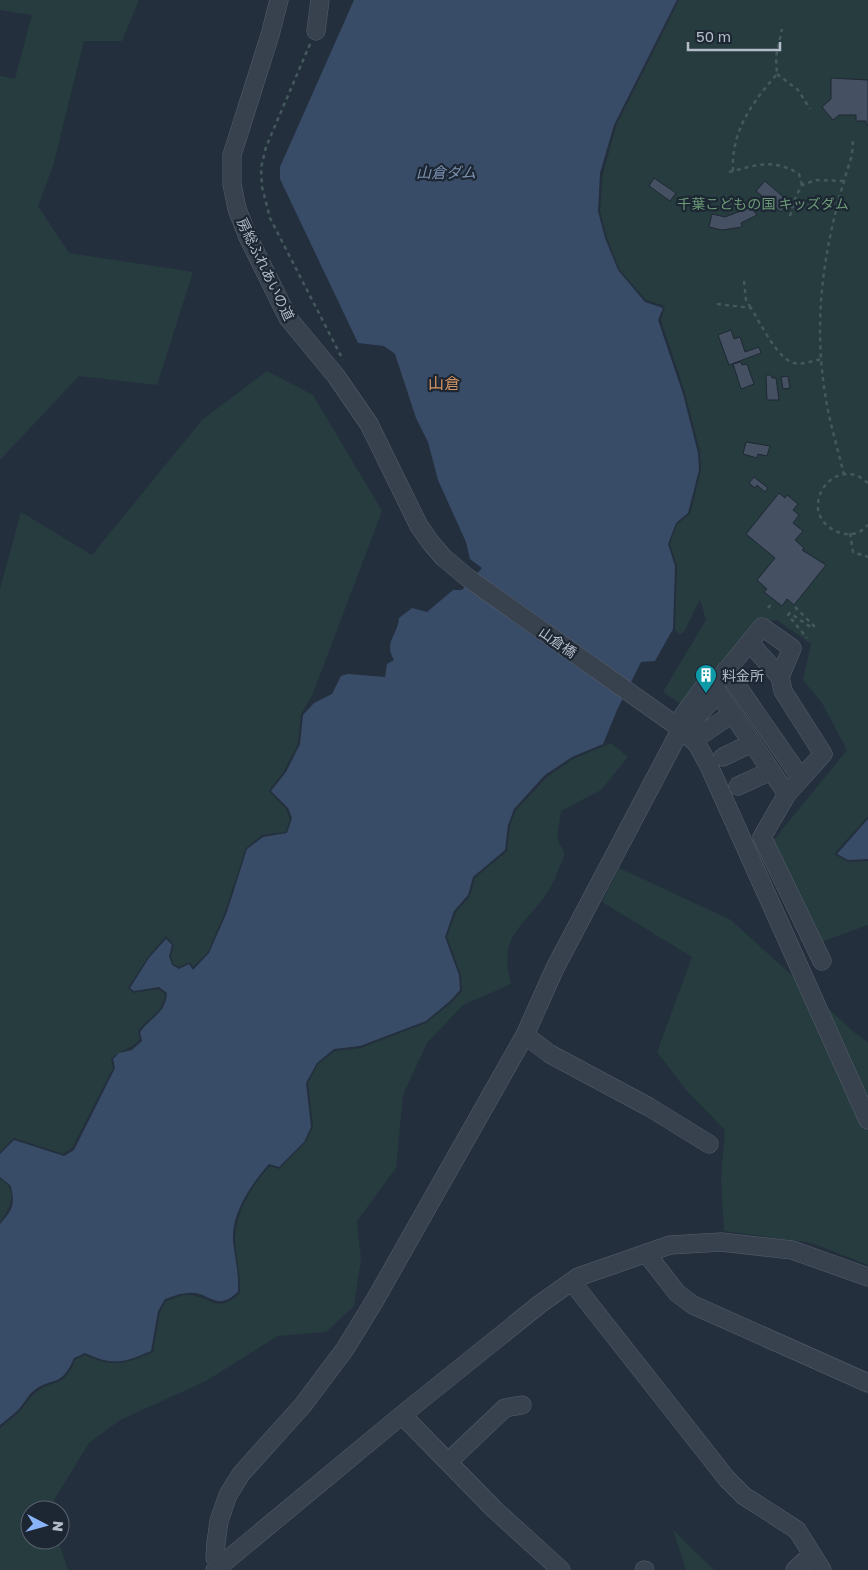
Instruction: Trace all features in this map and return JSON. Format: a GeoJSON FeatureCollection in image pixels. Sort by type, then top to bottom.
{"type":"FeatureCollection","features":[{"type":"Feature","properties":{"kind":"street","name":"房総ふれあいの道"},"geometry":{"type":"LineString","coordinates":[[279,0],[270,35],[232,155],[232,184],[237,209],[248,237],[288,318],[336,376],[369,424],[423,532],[443,557],[468,578]]}},
{"type":"Feature","properties":{"kind":"street"},"geometry":{"type":"LineString","coordinates":[[316,30],[320,0]]}},
{"type":"Feature","properties":{"kind":"street","name":"山倉橋"},"geometry":{"type":"LineString","coordinates":[[468,578],[680,729],[697,744],[710,766],[868,1120]]}},
{"type":"Feature","properties":{"kind":"street"},"geometry":{"type":"LineString","coordinates":[[822,961],[762,837],[786,794],[822,754],[782,691],[780,677],[792,648],[762,627],[718,682],[703,688],[555,968],[524,1035],[345,1349],[303,1405],[240,1474],[228,1495],[218,1520],[215,1558],[218,1568],[402,1415],[540,1304],[578,1278],[670,1246],[721,1242],[792,1250],[868,1277]]}},
{"type":"Feature","properties":{"kind":"street"},"geometry":{"type":"LineString","coordinates":[[750,643],[780,677]]}},
{"type":"Feature","properties":{"kind":"street"},"geometry":{"type":"LineString","coordinates":[[718,682],[732,714],[786,794]]}},
{"type":"Feature","properties":{"kind":"street"},"geometry":{"type":"LineString","coordinates":[[718,682],[801,778]]}},
{"type":"Feature","properties":{"kind":"street"},"geometry":{"type":"LineString","coordinates":[[704,733],[732,714]]}},
{"type":"Feature","properties":{"kind":"street"},"geometry":{"type":"LineString","coordinates":[[723,757],[752,743]]}},
{"type":"Feature","properties":{"kind":"street"},"geometry":{"type":"LineString","coordinates":[[738,786],[771,771]]}},
{"type":"Feature","properties":{"kind":"street"},"geometry":{"type":"LineString","coordinates":[[524,1035],[550,1054],[649,1107],[709,1144]]}},
{"type":"Feature","properties":{"kind":"street"},"geometry":{"type":"LineString","coordinates":[[646,1253],[677,1293],[692,1306],[868,1383]]}},
{"type":"Feature","properties":{"kind":"street"},"geometry":{"type":"LineString","coordinates":[[572,1282],[727,1479],[744,1496],[797,1530],[822,1570]]}},
{"type":"Feature","properties":{"kind":"street"},"geometry":{"type":"LineString","coordinates":[[448,1462],[505,1408],[522,1405]]}},
{"type":"Feature","properties":{"kind":"street"},"geometry":{"type":"LineString","coordinates":[[402,1415],[495,1510],[561,1570]]}},
{"type":"Feature","properties":{"kind":"street"},"geometry":{"type":"LineString","coordinates":[[795,1570],[812,1554]]}},
{"type":"Feature","properties":{"kind":"path"},"geometry":{"type":"LineString","coordinates":[[782,29],[776,57],[778,74],[798,90],[810,109]]}},
{"type":"Feature","properties":{"kind":"path"},"geometry":{"type":"LineString","coordinates":[[316,30],[266,147],[261,168],[262,186],[270,218],[348,368]]}},
{"type":"Feature","properties":{"kind":"path"},"geometry":{"type":"LineString","coordinates":[[734,171],[735,138],[745,116],[778,74]]}},
{"type":"Feature","properties":{"kind":"path"},"geometry":{"type":"LineString","coordinates":[[844,475],[825,396],[819,313],[823,265],[852,155],[853,139]]}},
{"type":"Feature","properties":{"kind":"path"},"geometry":{"type":"LineString","coordinates":[[729,172],[764,163],[787,167],[800,174],[802,185],[796,196],[790,216]]}},
{"type":"Feature","properties":{"kind":"path"},"geometry":{"type":"LineString","coordinates":[[802,185],[816,180],[844,181]]}},
{"type":"Feature","properties":{"kind":"path"},"geometry":{"type":"LineString","coordinates":[[744,281],[746,300],[781,357],[793,363],[821,359]]}},
{"type":"Feature","properties":{"kind":"path"},"geometry":{"type":"LineString","coordinates":[[717,304],[751,308]]}},
{"type":"Feature","properties":{"kind":"path"},"geometry":{"type":"LineString","coordinates":[[868,483],[855,475],[836,476],[822,488],[817,506],[824,524],[840,534],[859,532],[868,525]]}},
{"type":"Feature","properties":{"kind":"path"},"geometry":{"type":"LineString","coordinates":[[850,533],[853,552],[868,557]]}},
{"type":"Feature","properties":{"kind":"path"},"geometry":{"type":"LineString","coordinates":[[768,608],[773,602]]}},
{"type":"Feature","properties":{"kind":"path"},"geometry":{"type":"LineString","coordinates":[[795,606],[814,626],[812,628],[790,613],[788,615],[808,638]]}},
{"type":"Feature","properties":{"kind":"green space"},"geometry":{"type":"Polygon","coordinates":[[[0,0],[139,0],[122,41],[84,41],[53,166],[38,206],[69,253],[193,272],[157,385],[79,376],[0,460],[0,76],[15,79],[32,15],[0,10],[0,0]]]}},
{"type":"Feature","properties":{"kind":"green space","name":"千葉こどもの国 キッズダム"},"geometry":{"type":"Polygon","coordinates":[[[679,0],[868,0],[868,816],[834,854],[848,862],[868,861],[868,925],[821,942],[772,842],[847,750],[822,703],[803,680],[811,644],[777,620],[755,623],[684,706],[663,692],[706,620],[700,599],[684,632],[679,635],[675,629],[677,566],[670,544],[677,524],[690,514],[701,470],[700,452],[685,393],[661,320],[665,306],[646,300],[619,269],[607,238],[600,211],[603,174],[616,126],[679,0]]]}},
{"type":"Feature","properties":{"kind":"green space"},"geometry":{"type":"Polygon","coordinates":[[[267,371],[313,395],[382,511],[312,696],[301,714],[298,744],[284,771],[269,791],[286,809],[290,819],[286,832],[262,835],[246,848],[225,912],[208,952],[193,967],[190,962],[179,967],[173,964],[171,956],[174,945],[166,936],[148,957],[128,988],[134,993],[158,989],[165,994],[162,1006],[138,1031],[140,1040],[111,1059],[113,1068],[72,1148],[63,1154],[14,1138],[0,1152],[0,589],[21,512],[92,555],[202,420],[267,371]]]}},
{"type":"Feature","properties":{"kind":"green space"},"geometry":{"type":"Polygon","coordinates":[[[611,743],[628,757],[601,790],[561,811],[557,839],[565,854],[548,891],[520,926],[510,944],[507,955],[511,984],[463,1005],[427,1043],[403,1095],[396,1168],[357,1221],[361,1259],[354,1306],[326,1332],[278,1336],[206,1381],[120,1420],[89,1443],[54,1500],[20,1500],[20,1550],[61,1550],[68,1570],[0,1570],[0,1428],[21,1410],[40,1389],[66,1376],[75,1360],[85,1355],[104,1362],[119,1363],[127,1362],[153,1352],[160,1312],[166,1301],[189,1295],[220,1304],[225,1303],[240,1293],[235,1238],[238,1218],[251,1190],[263,1173],[270,1166],[279,1169],[305,1143],[313,1127],[308,1083],[318,1064],[335,1051],[361,1048],[426,1023],[451,1003],[462,991],[461,975],[447,937],[456,912],[470,896],[475,878],[507,851],[510,825],[516,810],[547,777],[573,759],[611,743]]]}},
{"type":"Feature","properties":{"kind":"green space"},"geometry":{"type":"Polygon","coordinates":[[[619,868],[731,920],[855,1033],[868,1042],[868,1265],[812,1243],[724,1231],[721,1177],[725,1130],[686,1090],[657,1052],[692,957],[602,902],[619,868]]]}},
{"type":"Feature","properties":{"kind":"green space"},"geometry":{"type":"Polygon","coordinates":[[[0,1179],[10,1188],[11,1199],[10,1205],[0,1222],[0,1179]]]}},
{"type":"Feature","properties":{"kind":"green space"},"geometry":{"type":"Polygon","coordinates":[[[673,1530],[714,1570],[686,1570],[673,1530]]]}},
{"type":"Feature","properties":{"kind":"water","name":"山倉ダム"},"geometry":{"type":"Polygon","coordinates":[[[354,0],[677,0],[614,125],[600,173],[598,211],[605,238],[618,270],[645,302],[663,308],[658,320],[683,394],[698,453],[699,470],[688,513],[676,523],[668,544],[675,566],[673,629],[655,661],[641,662],[617,710],[603,744],[572,757],[545,775],[514,809],[508,825],[505,850],[473,877],[468,895],[454,911],[445,937],[459,975],[460,990],[426,1021],[360,1046],[334,1049],[317,1063],[306,1083],[311,1127],[304,1142],[279,1167],[269,1164],[250,1189],[235,1220],[233,1241],[238,1292],[224,1301],[213,1300],[196,1293],[179,1294],[165,1299],[158,1311],[151,1351],[118,1361],[103,1360],[85,1353],[74,1358],[64,1375],[55,1381],[37,1388],[18,1410],[0,1425],[0,1224],[12,1207],[13,1198],[11,1186],[0,1177],[0,1154],[14,1140],[64,1156],[74,1150],[115,1068],[113,1059],[119,1053],[132,1050],[142,1041],[140,1032],[161,1010],[166,1000],[167,993],[159,987],[134,991],[130,988],[149,958],[166,939],[172,945],[169,956],[172,965],[179,969],[189,964],[193,970],[209,953],[227,912],[247,849],[263,837],[287,833],[292,818],[288,808],[271,791],[286,772],[300,744],[303,715],[314,703],[332,694],[341,676],[348,674],[385,677],[387,664],[394,660],[391,654],[390,643],[399,618],[412,608],[427,612],[453,590],[462,590],[482,568],[470,559],[466,542],[438,480],[428,442],[416,418],[395,354],[384,346],[358,343],[280,179],[280,167],[354,0]]]}},
{"type":"Feature","properties":{"kind":"water"},"geometry":{"type":"Polygon","coordinates":[[[868,819],[868,859],[848,860],[837,854],[868,819]]]}},
{"type":"Feature","properties":{"kind":"building"},"geometry":{"type":"Polygon","coordinates":[[[831,78],[868,80],[868,125],[866,125],[866,121],[856,121],[856,115],[839,115],[833,120],[822,107],[831,99],[831,78]]]}},
{"type":"Feature","properties":{"kind":"building"},"geometry":{"type":"Polygon","coordinates":[[[654,178],[676,193],[670,201],[649,186],[654,178]]]}},
{"type":"Feature","properties":{"kind":"building"},"geometry":{"type":"Polygon","coordinates":[[[765,181],[789,202],[781,212],[756,191],[765,181]]]}},
{"type":"Feature","properties":{"kind":"building"},"geometry":{"type":"Polygon","coordinates":[[[751,207],[757,215],[741,223],[742,227],[722,230],[709,227],[712,214],[725,217],[751,207]]]}},
{"type":"Feature","properties":{"kind":"building"},"geometry":{"type":"Polygon","coordinates":[[[731,330],[734,339],[740,337],[745,352],[759,347],[761,353],[729,365],[718,335],[731,330]]]}},
{"type":"Feature","properties":{"kind":"building"},"geometry":{"type":"Polygon","coordinates":[[[741,362],[742,365],[747,364],[754,384],[741,389],[733,364],[741,362]]]}},
{"type":"Feature","properties":{"kind":"building"},"geometry":{"type":"Polygon","coordinates":[[[766,375],[776,378],[779,400],[767,400],[766,375]]]}},
{"type":"Feature","properties":{"kind":"building"},"geometry":{"type":"Polygon","coordinates":[[[788,376],[790,388],[783,389],[781,377],[788,376]]]}},
{"type":"Feature","properties":{"kind":"building"},"geometry":{"type":"Polygon","coordinates":[[[746,442],[770,446],[767,456],[758,454],[757,458],[743,454],[746,442]]]}},
{"type":"Feature","properties":{"kind":"building"},"geometry":{"type":"Polygon","coordinates":[[[754,477],[768,488],[765,492],[757,485],[755,488],[749,483],[754,477]]]}},
{"type":"Feature","properties":{"kind":"building"},"geometry":{"type":"Polygon","coordinates":[[[779,493],[785,498],[787,495],[798,504],[793,510],[799,515],[793,523],[803,531],[795,540],[804,548],[802,550],[826,565],[794,605],[787,599],[782,606],[764,592],[767,589],[757,580],[775,558],[746,534],[779,493]]]}},
{"type":"Feature","properties":{"kind":"place","name":"料金所"},"geometry":{"type":"Point","coordinates":[706,694]}},
{"type":"Feature","properties":{"kind":"district","name":"山倉"},"geometry":{"type":"Point","coordinates":[444,383]}}]}
